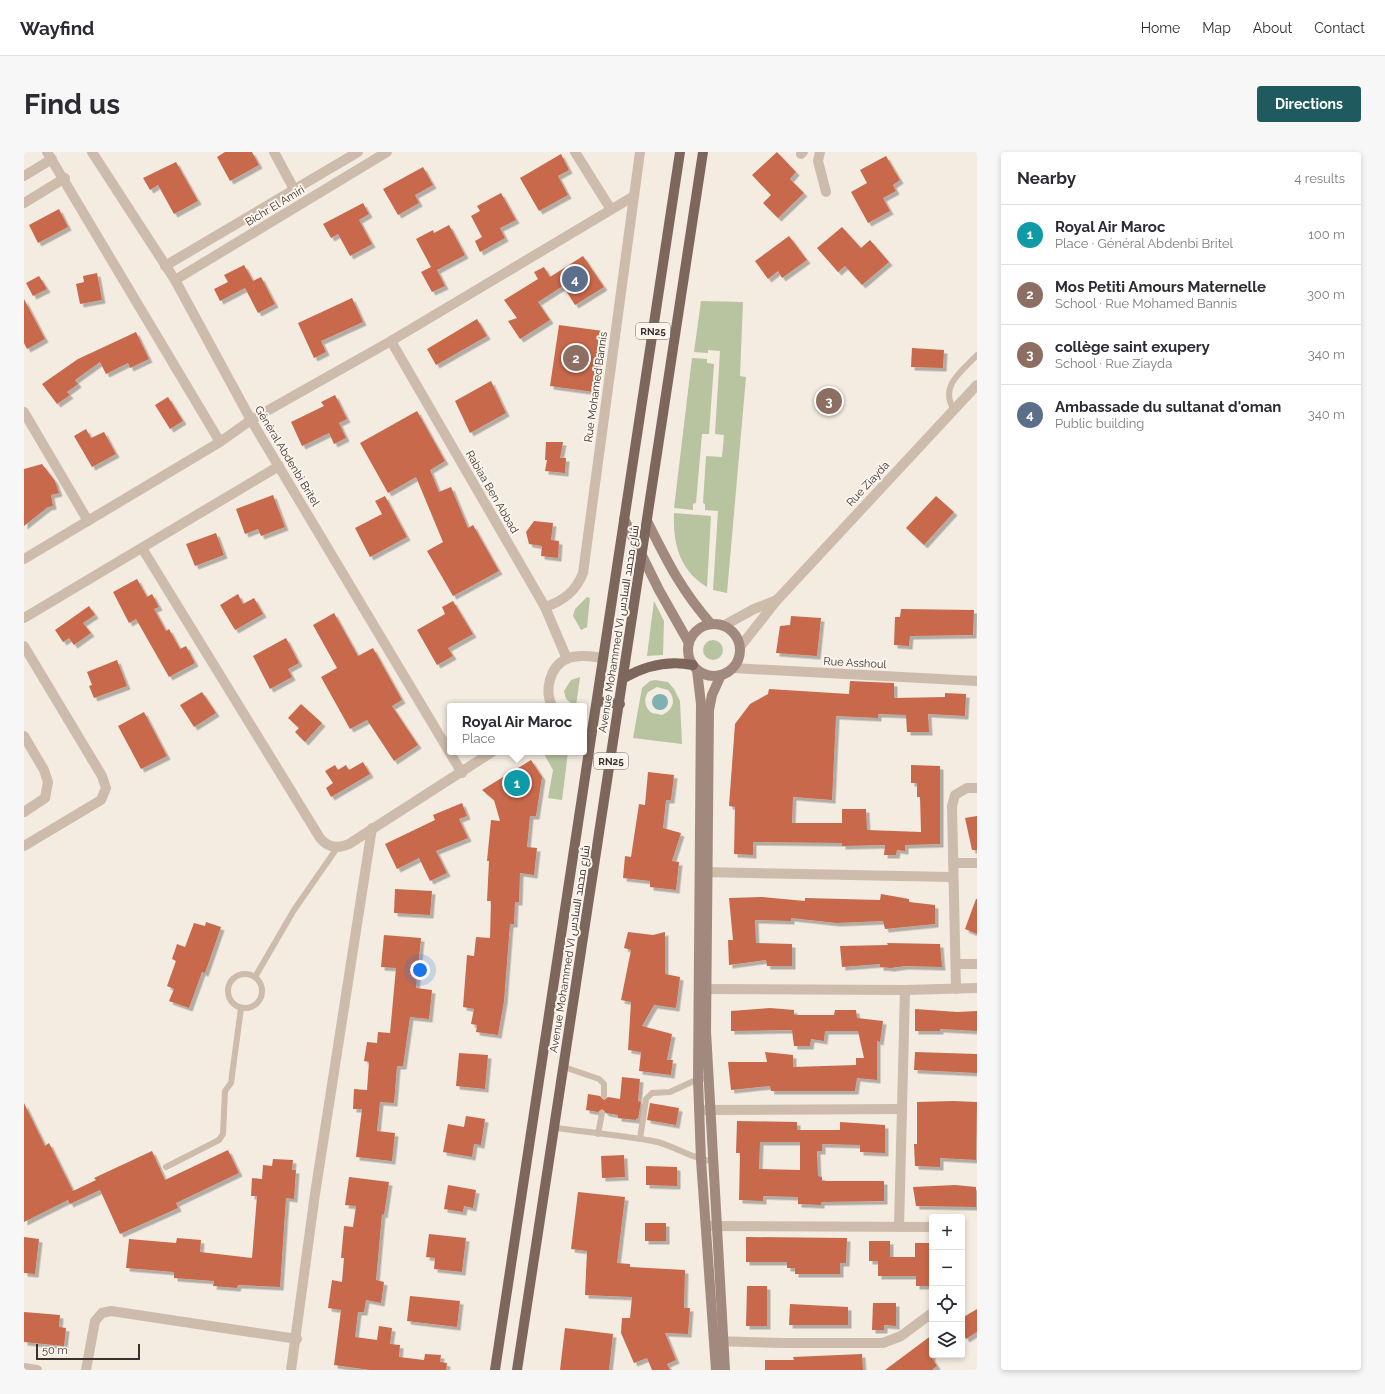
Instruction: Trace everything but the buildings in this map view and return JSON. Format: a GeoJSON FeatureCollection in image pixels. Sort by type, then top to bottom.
{"type":"FeatureCollection","features":[{"type":"Feature","properties":{"kind":"main road","name":"Avenue Mohammed VI شارع محمد السادس"},"geometry":{"type":"LineString","coordinates":[[588,731],[597,701],[680,152]]}},
{"type":"Feature","properties":{"kind":"main road","name":"Avenue Mohammed VI شارع محمد السادس"},"geometry":{"type":"LineString","coordinates":[[517,1370],[624,678],[703,152]]}},
{"type":"Feature","properties":{"kind":"main road"},"geometry":{"type":"LineString","coordinates":[[624,519],[642,557],[689,643]]}},
{"type":"Feature","properties":{"kind":"main road"},"geometry":{"type":"LineString","coordinates":[[647,521],[677,581],[688,597],[711,624]]}},
{"type":"Feature","properties":{"kind":"main road"},"geometry":{"type":"LineString","coordinates":[[624,678],[634,672],[656,664],[681,663],[695,668],[708,675],[721,675],[733,668],[737,662],[740,647],[737,638],[731,630],[723,626],[711,624],[701,627],[693,634],[688,650],[695,668],[701,704],[704,873]]}},
{"type":"Feature","properties":{"kind":"main road"},"geometry":{"type":"LineString","coordinates":[[716,1370],[719,1341],[716,1227],[712,1161],[704,1110],[702,1078],[704,873],[709,710],[712,695],[721,675]]}},
{"type":"Feature","properties":{"kind":"main road"},"geometry":{"type":"LineString","coordinates":[[597,701],[620,704]]}},
{"type":"Feature","properties":{"kind":"main road","name":"Avenue Mohammed VI شارع محمد السادس"},"geometry":{"type":"LineString","coordinates":[[495,1370],[585,755]]}},
{"type":"Feature","properties":{"kind":"main road"},"geometry":{"type":"LineString","coordinates":[[704,1110],[701,1160],[706,1226],[719,1341],[725,1370]]}},
{"type":"Feature","properties":{"kind":"street","name":"Général Abdenbi Britel"},"geometry":{"type":"LineString","coordinates":[[92,152],[174,280],[251,420],[447,747]]}},
{"type":"Feature","properties":{"kind":"street"},"geometry":{"type":"LineString","coordinates":[[274,152],[294,189]]}},
{"type":"Feature","properties":{"kind":"street","name":"Bichr El Amiri"},"geometry":{"type":"LineString","coordinates":[[165,266],[358,152]]}},
{"type":"Feature","properties":{"kind":"street","name":"Bichr El Amiri"},"geometry":{"type":"LineString","coordinates":[[174,280],[387,152]]}},
{"type":"Feature","properties":{"kind":"street"},"geometry":{"type":"LineString","coordinates":[[575,152],[610,208]]}},
{"type":"Feature","properties":{"kind":"street","name":"Rue Mohamed Bannis"},"geometry":{"type":"LineString","coordinates":[[545,607],[562,601],[569,596],[580,582],[583,573],[640,152]]}},
{"type":"Feature","properties":{"kind":"street"},"geometry":{"type":"LineString","coordinates":[[820,152],[818,161],[826,192]]}},
{"type":"Feature","properties":{"kind":"street"},"geometry":{"type":"LineString","coordinates":[[24,176],[50,156],[65,178],[220,442]]}},
{"type":"Feature","properties":{"kind":"street"},"geometry":{"type":"LineString","coordinates":[[24,203],[65,178]]}},
{"type":"Feature","properties":{"kind":"street"},"geometry":{"type":"LineString","coordinates":[[24,559],[220,442],[251,420],[391,341],[610,208],[634,196]]}},
{"type":"Feature","properties":{"kind":"street","name":"Rabiaa Ben Abbad"},"geometry":{"type":"LineString","coordinates":[[391,341],[545,607],[567,659]]}},
{"type":"Feature","properties":{"kind":"street","name":"Rue Ziayda"},"geometry":{"type":"LineString","coordinates":[[740,647],[777,600],[977,385]]}},
{"type":"Feature","properties":{"kind":"street"},"geometry":{"type":"LineString","coordinates":[[24,412],[88,521]]}},
{"type":"Feature","properties":{"kind":"street"},"geometry":{"type":"LineString","coordinates":[[24,618],[279,466]]}},
{"type":"Feature","properties":{"kind":"street"},"geometry":{"type":"LineString","coordinates":[[142,548],[320,838],[328,845],[337,848],[349,844],[488,755]]}},
{"type":"Feature","properties":{"kind":"street","name":"Rue Ziayda"},"geometry":{"type":"LineString","coordinates":[[723,626],[754,609],[777,600]]}},
{"type":"Feature","properties":{"kind":"street"},"geometry":{"type":"LineString","coordinates":[[24,646],[102,776],[106,788],[101,800],[24,846]]}},
{"type":"Feature","properties":{"kind":"street"},"geometry":{"type":"LineString","coordinates":[[551,703],[548,695],[550,678],[560,663],[567,659],[585,656],[603,658]]}},
{"type":"Feature","properties":{"kind":"street","name":"Rue Asshoul"},"geometry":{"type":"LineString","coordinates":[[733,668],[977,681]]}},
{"type":"Feature","properties":{"kind":"street"},"geometry":{"type":"LineString","coordinates":[[24,736],[44,770],[48,782],[45,798],[24,812]]}},
{"type":"Feature","properties":{"kind":"street","name":"Général Abdenbi Britel"},"geometry":{"type":"LineString","coordinates":[[452,755],[462,772]]}},
{"type":"Feature","properties":{"kind":"street"},"geometry":{"type":"LineString","coordinates":[[956,988],[952,877],[952,806],[955,795],[967,788],[977,788]]}},
{"type":"Feature","properties":{"kind":"street"},"geometry":{"type":"LineString","coordinates":[[292,1370],[315,1194],[372,828]]}},
{"type":"Feature","properties":{"kind":"street"},"geometry":{"type":"LineString","coordinates":[[953,863],[977,863]]}},
{"type":"Feature","properties":{"kind":"street"},"geometry":{"type":"LineString","coordinates":[[704,873],[952,877]]}},
{"type":"Feature","properties":{"kind":"street"},"geometry":{"type":"LineString","coordinates":[[956,964],[977,964]]}},
{"type":"Feature","properties":{"kind":"street"},"geometry":{"type":"LineString","coordinates":[[703,990],[905,990],[977,988]]}},
{"type":"Feature","properties":{"kind":"street"},"geometry":{"type":"LineString","coordinates":[[899,1227],[905,990]]}},
{"type":"Feature","properties":{"kind":"street"},"geometry":{"type":"LineString","coordinates":[[704,1110],[902,1109]]}},
{"type":"Feature","properties":{"kind":"street"},"geometry":{"type":"LineString","coordinates":[[706,1226],[929,1227]]}},
{"type":"Feature","properties":{"kind":"street"},"geometry":{"type":"LineString","coordinates":[[86,1370],[95,1322],[102,1313],[111,1311],[297,1340]]}},
{"type":"Feature","properties":{"kind":"street"},"geometry":{"type":"LineString","coordinates":[[719,1341],[883,1343],[901,1336],[929,1315]]}},
{"type":"Feature","properties":{"kind":"street"},"geometry":{"type":"LineString","coordinates":[[24,1368],[37,1370]]}},
{"type":"Feature","properties":{"kind":"lane"},"geometry":{"type":"LineString","coordinates":[[954,410],[948,401],[950,387],[977,355]]}},
{"type":"Feature","properties":{"kind":"lane"},"geometry":{"type":"LineString","coordinates":[[255,977],[294,910],[337,848]]}},
{"type":"Feature","properties":{"kind":"lane"},"geometry":{"type":"LineString","coordinates":[[244,974],[255,977],[262,987],[261,998],[253,1007],[241,1008],[231,1001],[229,996],[230,984],[238,976],[244,974]]}},
{"type":"Feature","properties":{"kind":"lane"},"geometry":{"type":"LineString","coordinates":[[166,1167],[211,1145],[219,1140],[223,1134],[225,1091],[231,1083],[241,1008]]}},
{"type":"Feature","properties":{"kind":"lane"},"geometry":{"type":"LineString","coordinates":[[564,1067],[599,1079],[604,1084],[604,1096]]}},
{"type":"Feature","properties":{"kind":"lane"},"geometry":{"type":"LineString","coordinates":[[640,1139],[646,1099],[649,1095],[652,1093],[675,1090],[702,1078]]}},
{"type":"Feature","properties":{"kind":"lane"},"geometry":{"type":"LineString","coordinates":[[598,1134],[602,1113]]}},
{"type":"Feature","properties":{"kind":"lane"},"geometry":{"type":"LineString","coordinates":[[555,1128],[640,1139],[664,1144],[701,1160],[712,1161]]}},
{"type":"Feature","properties":{"kind":"green space"},"geometry":{"type":"Polygon","coordinates":[[[701,301],[743,302],[740,376],[746,377],[727,593],[713,590],[718,511],[705,510],[705,504],[703,503],[706,456],[722,457],[724,435],[715,434],[720,351],[708,350],[708,353],[694,352],[701,301]]]}},
{"type":"Feature","properties":{"kind":"green space"},"geometry":{"type":"Polygon","coordinates":[[[692,358],[707,359],[707,363],[714,364],[709,434],[702,434],[696,503],[693,504],[693,510],[674,508],[692,358]]]}},
{"type":"Feature","properties":{"kind":"green space"},"geometry":{"type":"Polygon","coordinates":[[[674,513],[711,516],[707,587],[690,573],[684,564],[677,546],[674,513]]]}},
{"type":"Feature","properties":{"kind":"green space"},"geometry":{"type":"Polygon","coordinates":[[[587,597],[590,598],[587,627],[581,630],[573,616],[575,609],[587,597]]]}},
{"type":"Feature","properties":{"kind":"green space"},"geometry":{"type":"Polygon","coordinates":[[[654,601],[664,621],[663,655],[647,656],[654,601]]]}},
{"type":"Feature","properties":{"kind":"green space"},"geometry":{"type":"Polygon","coordinates":[[[713,640],[720,643],[723,650],[720,657],[713,660],[706,657],[703,650],[706,643],[713,640]]]}},
{"type":"Feature","properties":{"kind":"green space"},"geometry":{"type":"Polygon","coordinates":[[[580,677],[576,703],[571,703],[566,699],[564,691],[571,680],[580,677]]]}},
{"type":"Feature","properties":{"kind":"green space"},"geometry":{"type":"Polygon","coordinates":[[[655,680],[668,682],[674,689],[680,701],[682,744],[633,738],[642,688],[650,681],[655,680]],[[657,687],[648,692],[646,704],[652,713],[662,715],[671,708],[673,701],[668,690],[657,687]]]}},
{"type":"Feature","properties":{"kind":"green space"},"geometry":{"type":"Polygon","coordinates":[[[545,755],[568,755],[562,800],[548,798],[553,770],[545,755]]]}},
{"type":"Feature","properties":{"kind":"water"},"geometry":{"type":"Polygon","coordinates":[[[657,694],[663,694],[668,699],[666,708],[663,710],[657,710],[652,705],[652,699],[657,694]]]}},
{"type":"Feature","properties":{"kind":"place","name":"Ambassade du sultanat d'oman"},"geometry":{"type":"Point","coordinates":[575,279]}},
{"type":"Feature","properties":{"kind":"place","name":"Mos Petiti Amours Maternelle"},"geometry":{"type":"Point","coordinates":[576,358]}},
{"type":"Feature","properties":{"kind":"place","name":"collège saint exupery"},"geometry":{"type":"Point","coordinates":[829,401]}},
{"type":"Feature","properties":{"kind":"place","name":"Royal Air Maroc"},"geometry":{"type":"Point","coordinates":[517,783]}}]}
